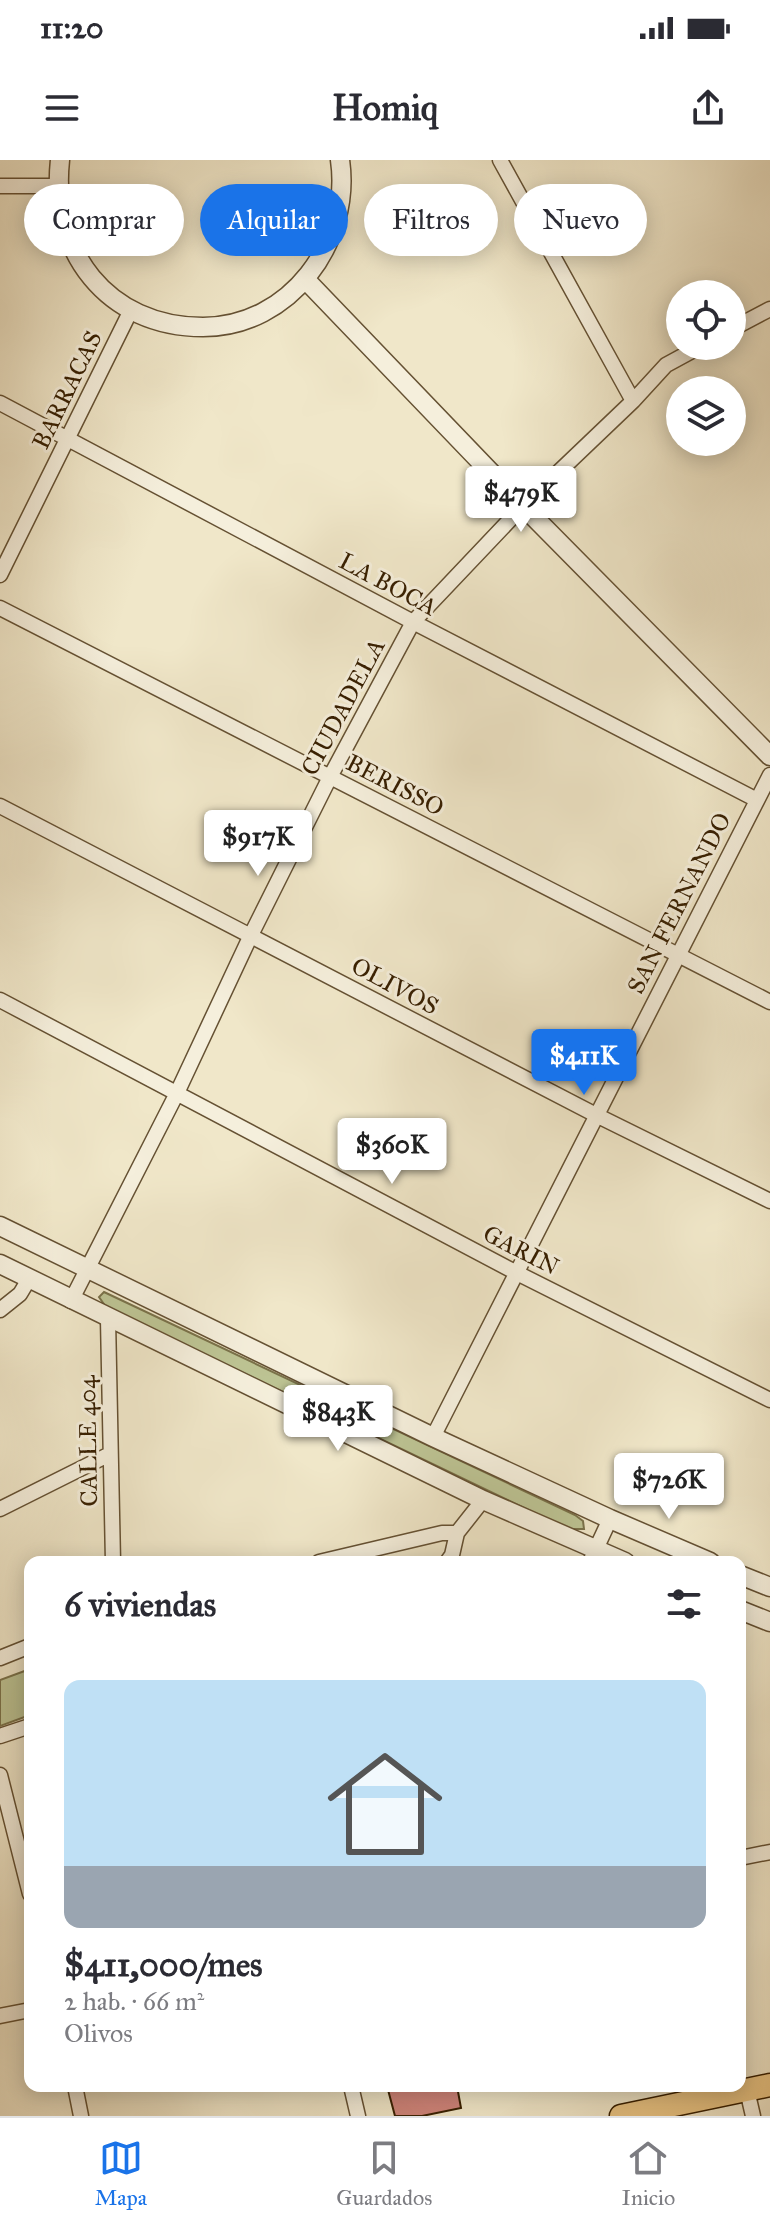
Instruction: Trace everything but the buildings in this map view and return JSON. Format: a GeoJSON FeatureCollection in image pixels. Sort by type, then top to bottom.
{"type":"FeatureCollection","features":[{"type":"Feature","properties":{"kind":"main road"},"geometry":{"type":"LineString","coordinates":[[747,2090],[770,2085]]}},
{"type":"Feature","properties":{"kind":"main road"},"geometry":{"type":"LineString","coordinates":[[621,2116],[686,2093],[706,2092]]}},
{"type":"Feature","properties":{"kind":"street"},"geometry":{"type":"LineString","coordinates":[[57,184],[60,160]]}},
{"type":"Feature","properties":{"kind":"street"},"geometry":{"type":"LineString","coordinates":[[79,256],[86,270],[106,292],[131,310],[167,323],[205,327],[242,321],[277,304],[306,280],[323,257],[341,205],[343,176],[340,160]]}},
{"type":"Feature","properties":{"kind":"street"},"geometry":{"type":"LineString","coordinates":[[500,160],[633,401]]}},
{"type":"Feature","properties":{"kind":"street"},"geometry":{"type":"LineString","coordinates":[[0,186],[24,186]]}},
{"type":"Feature","properties":{"kind":"street"},"geometry":{"type":"LineString","coordinates":[[306,280],[770,756]]}},
{"type":"Feature","properties":{"kind":"street"},"geometry":{"type":"LineString","coordinates":[[746,322],[770,309]]}},
{"type":"Feature","properties":{"kind":"street","name":"BARRACAS"},"geometry":{"type":"LineString","coordinates":[[0,575],[131,310]]}},
{"type":"Feature","properties":{"kind":"street","name":"CIUDADELA"},"geometry":{"type":"LineString","coordinates":[[71,1301],[177,1093],[330,777],[413,622],[523,506],[633,401],[666,365],[675,360]]}},
{"type":"Feature","properties":{"kind":"street","name":"LA BOCA"},"geometry":{"type":"LineString","coordinates":[[0,403],[757,800]]}},
{"type":"Feature","properties":{"kind":"street","name":"BERISSO"},"geometry":{"type":"LineString","coordinates":[[0,608],[770,1002]]}},
{"type":"Feature","properties":{"kind":"street","name":"SAN FERNANDO"},"geometry":{"type":"LineString","coordinates":[[433,1437],[770,775]]}},
{"type":"Feature","properties":{"kind":"street","name":"OLIVOS"},"geometry":{"type":"LineString","coordinates":[[0,806],[596,1115],[770,1201]]}},
{"type":"Feature","properties":{"kind":"street","name":"GARIN"},"geometry":{"type":"LineString","coordinates":[[0,1000],[515,1272],[770,1400]]}},
{"type":"Feature","properties":{"kind":"street"},"geometry":{"type":"LineString","coordinates":[[0,1226],[433,1437],[696,1556]]}},
{"type":"Feature","properties":{"kind":"street"},"geometry":{"type":"LineString","coordinates":[[0,1264],[592,1555],[610,1519]]}},
{"type":"Feature","properties":{"kind":"street"},"geometry":{"type":"LineString","coordinates":[[0,1310],[20,1294],[29,1279]]}},
{"type":"Feature","properties":{"kind":"street","name":"CALLE 404"},"geometry":{"type":"LineString","coordinates":[[108,1319],[113,1556]]}},
{"type":"Feature","properties":{"kind":"street"},"geometry":{"type":"LineString","coordinates":[[0,1509],[110,1454]]}},
{"type":"Feature","properties":{"kind":"street"},"geometry":{"type":"LineString","coordinates":[[451,1556],[457,1533],[483,1500]]}},
{"type":"Feature","properties":{"kind":"street"},"geometry":{"type":"LineString","coordinates":[[344,1556],[442,1533],[457,1533]]}},
{"type":"Feature","properties":{"kind":"street"},"geometry":{"type":"LineString","coordinates":[[746,1577],[770,1587]]}},
{"type":"Feature","properties":{"kind":"street"},"geometry":{"type":"LineString","coordinates":[[746,1612],[770,1622]]}},
{"type":"Feature","properties":{"kind":"street"},"geometry":{"type":"LineString","coordinates":[[0,1658],[24,1648]]}},
{"type":"Feature","properties":{"kind":"street"},"geometry":{"type":"LineString","coordinates":[[0,1736],[24,1728]]}},
{"type":"Feature","properties":{"kind":"street"},"geometry":{"type":"LineString","coordinates":[[0,1775],[24,1870]]}},
{"type":"Feature","properties":{"kind":"street"},"geometry":{"type":"LineString","coordinates":[[746,1857],[770,1852]]}},
{"type":"Feature","properties":{"kind":"street"},"geometry":{"type":"LineString","coordinates":[[0,2016],[24,2011]]}},
{"type":"Feature","properties":{"kind":"street"},"geometry":{"type":"LineString","coordinates":[[747,2090],[753,2116]]}},
{"type":"Feature","properties":{"kind":"street"},"geometry":{"type":"LineString","coordinates":[[76,2092],[81,2116]]}},
{"type":"Feature","properties":{"kind":"street"},"geometry":{"type":"LineString","coordinates":[[352,2092],[358,2116]]}},
{"type":"Feature","properties":{"kind":"green space"},"geometry":{"type":"Polygon","coordinates":[[[104,1292],[575,1515],[583,1521],[584,1529],[568,1529],[106,1307],[99,1297],[104,1292]]]}},
{"type":"Feature","properties":{"kind":"green space"},"geometry":{"type":"Polygon","coordinates":[[[24,1671],[24,1717],[0,1726],[0,1680],[24,1671]]]}}]}
